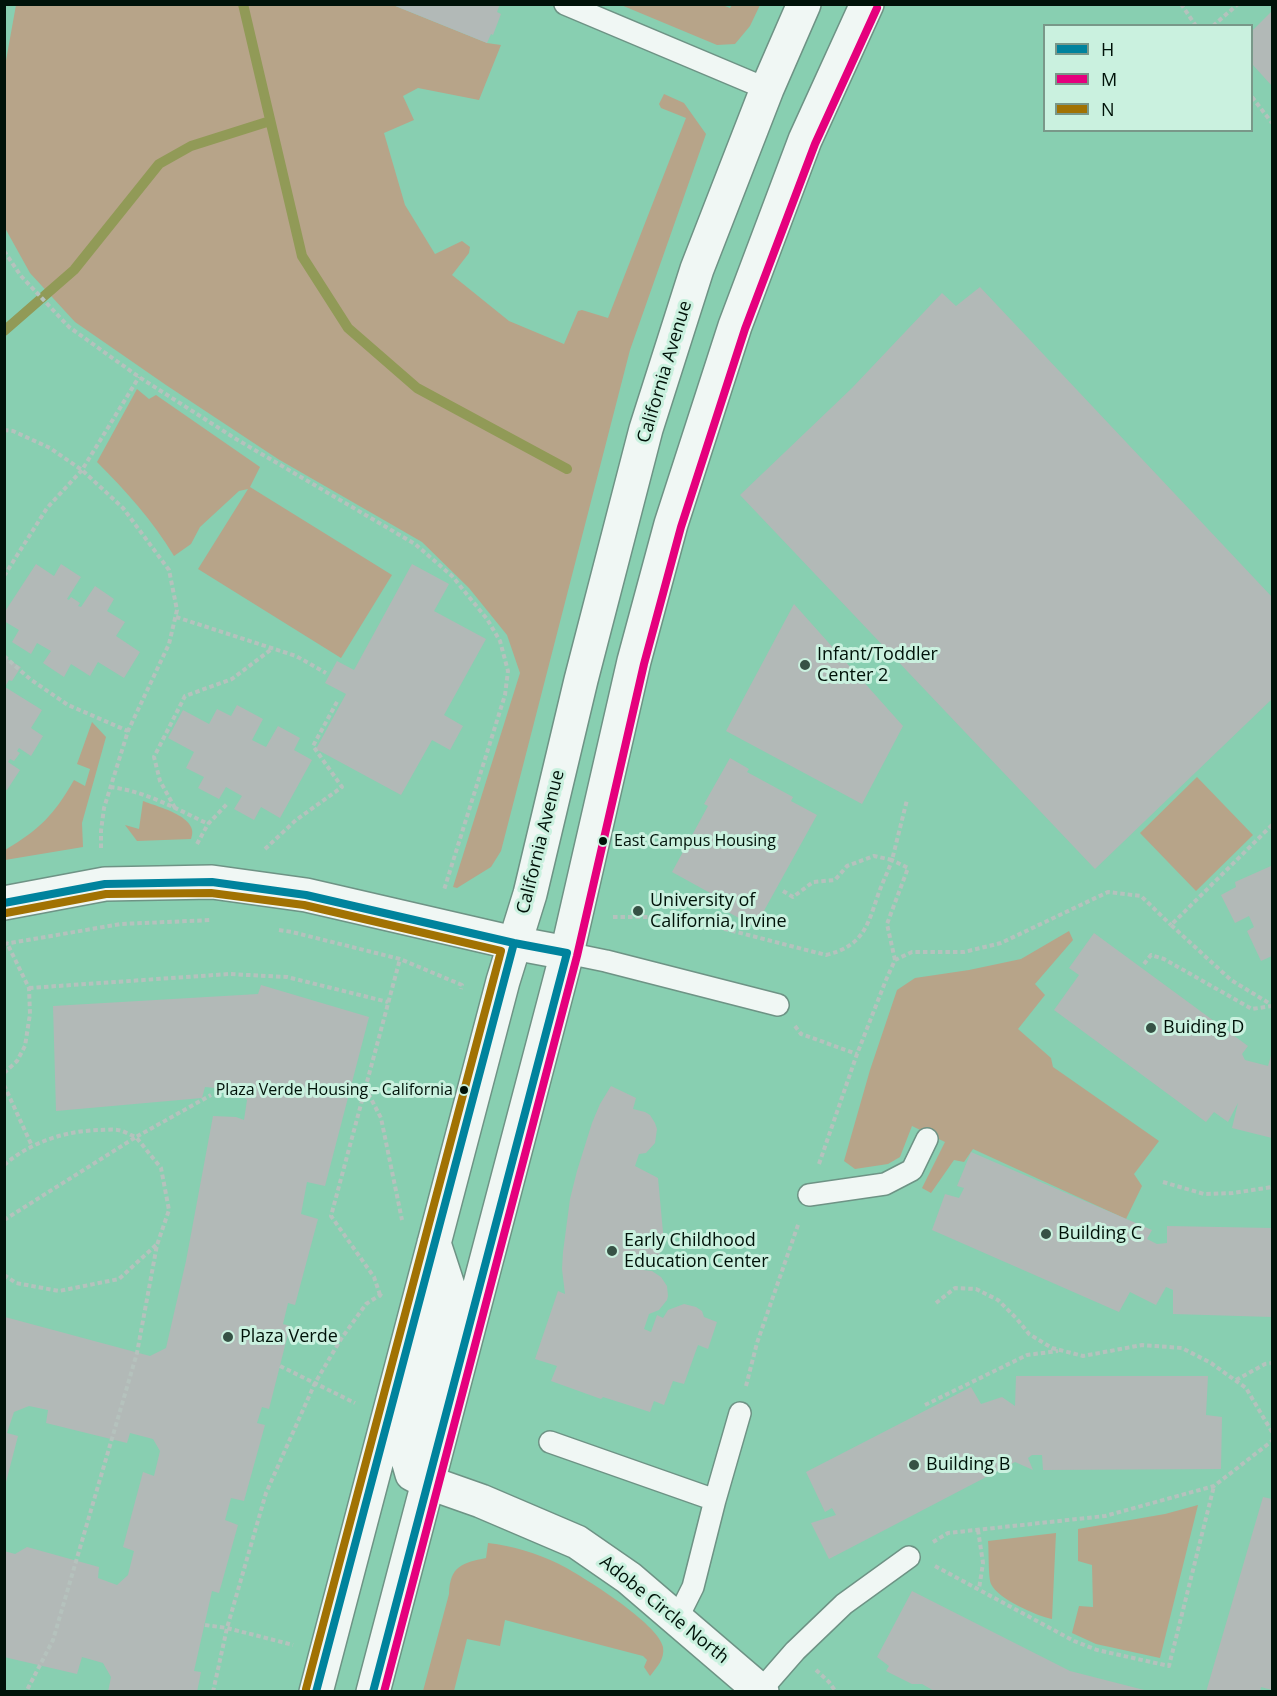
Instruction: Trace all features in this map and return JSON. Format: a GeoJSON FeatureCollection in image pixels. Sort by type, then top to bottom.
{"type":"FeatureCollection","features":[{"type":"Feature","properties":{"kind":"main road","name":"California Avenue"},"geometry":{"type":"LineString","coordinates":[[316,1692],[503,981],[530,894],[581,680],[646,429],[697,269],[767,89],[804,4]]}},
{"type":"Feature","properties":{"kind":"main road"},"geometry":{"type":"LineString","coordinates":[[374,1692],[567,953],[634,661],[671,524],[739,315],[806,140],[867,4]]}},
{"type":"Feature","properties":{"kind":"main road"},"geometry":{"type":"LineString","coordinates":[[4,903],[105,884],[212,882],[306,895],[567,953]]}},
{"type":"Feature","properties":{"kind":"main road"},"geometry":{"type":"LineString","coordinates":[[427,1482],[412,1474],[408,1460],[450,1292],[434,1243]]}},
{"type":"Feature","properties":{"kind":"main road","name":"Adobe Circle North"},"geometry":{"type":"LineString","coordinates":[[427,1482],[481,1501],[577,1542],[629,1578],[761,1691]]}},
{"type":"Feature","properties":{"kind":"lane"},"geometry":{"type":"LineString","coordinates":[[565,4],[767,89]]}},
{"type":"Feature","properties":{"kind":"lane"},"geometry":{"type":"LineString","coordinates":[[567,953],[778,1005]]}},
{"type":"Feature","properties":{"kind":"lane"},"geometry":{"type":"LineString","coordinates":[[809,1195],[885,1184],[912,1170],[927,1139]]}},
{"type":"Feature","properties":{"kind":"lane"},"geometry":{"type":"LineString","coordinates":[[677,1619],[693,1587],[740,1413]]}},
{"type":"Feature","properties":{"kind":"lane"},"geometry":{"type":"LineString","coordinates":[[550,1442],[715,1500]]}},
{"type":"Feature","properties":{"kind":"lane"},"geometry":{"type":"LineString","coordinates":[[761,1691],[795,1651],[844,1604],[909,1557]]}},
{"type":"Feature","properties":{"kind":"path"},"geometry":{"type":"LineString","coordinates":[[1181,4],[1195,24]]}},
{"type":"Feature","properties":{"kind":"path"},"geometry":{"type":"LineString","coordinates":[[1215,24],[1238,4]]}},
{"type":"Feature","properties":{"kind":"path"},"geometry":{"type":"LineString","coordinates":[[1253,99],[1272,123]]}},
{"type":"Feature","properties":{"kind":"path"},"geometry":{"type":"LineString","coordinates":[[4,251],[21,276],[69,327],[139,377],[236,439],[415,544],[452,576],[487,619],[500,641],[508,671],[505,695],[444,890]]}},
{"type":"Feature","properties":{"kind":"path"},"geometry":{"type":"LineString","coordinates":[[4,576],[47,508],[82,470],[139,377]]}},
{"type":"Feature","properties":{"kind":"path"},"geometry":{"type":"LineString","coordinates":[[4,430],[12,431],[50,448],[82,470],[123,508],[169,570],[177,610],[169,644],[128,731],[104,808],[101,846],[105,884]]}},
{"type":"Feature","properties":{"kind":"path"},"geometry":{"type":"LineString","coordinates":[[176,616],[296,656],[326,673]]}},
{"type":"Feature","properties":{"kind":"path"},"geometry":{"type":"LineString","coordinates":[[175,808],[160,781],[154,757],[185,696],[232,679],[273,648]]}},
{"type":"Feature","properties":{"kind":"path"},"geometry":{"type":"LineString","coordinates":[[4,656],[30,679],[68,705],[128,731]]}},
{"type":"Feature","properties":{"kind":"path"},"geometry":{"type":"LineString","coordinates":[[265,849],[296,820],[342,787],[313,746],[338,699]]}},
{"type":"Feature","properties":{"kind":"path"},"geometry":{"type":"LineString","coordinates":[[110,787],[128,789],[208,824]]}},
{"type":"Feature","properties":{"kind":"path"},"geometry":{"type":"LineString","coordinates":[[613,917],[678,917],[826,955],[840,952],[855,943],[868,926],[892,860],[907,800]]}},
{"type":"Feature","properties":{"kind":"path"},"geometry":{"type":"LineString","coordinates":[[197,844],[208,824],[226,804]]}},
{"type":"Feature","properties":{"kind":"path"},"geometry":{"type":"LineString","coordinates":[[1171,925],[1272,825]]}},
{"type":"Feature","properties":{"kind":"path"},"geometry":{"type":"LineString","coordinates":[[740,1413],[757,1343],[857,1054],[895,960],[887,924],[908,868],[892,860],[874,856],[847,866],[835,880],[813,882],[793,897],[783,891]]}},
{"type":"Feature","properties":{"kind":"path"},"geometry":{"type":"LineString","coordinates":[[895,960],[912,952],[964,952],[1001,943],[1108,892],[1141,896],[1231,980],[1272,1005]]}},
{"type":"Feature","properties":{"kind":"path"},"geometry":{"type":"LineString","coordinates":[[4,1073],[17,1061],[26,1046],[30,1014],[29,988],[6,944],[121,924],[212,920]]}},
{"type":"Feature","properties":{"kind":"path"},"geometry":{"type":"LineString","coordinates":[[269,929],[292,932],[400,959],[462,984]]}},
{"type":"Feature","properties":{"kind":"path"},"geometry":{"type":"LineString","coordinates":[[1144,964],[1151,955],[1164,959],[1252,1009],[1272,1005]]}},
{"type":"Feature","properties":{"kind":"path"},"geometry":{"type":"LineString","coordinates":[[213,1692],[227,1628],[266,1493],[315,1383],[347,1330],[366,1305],[382,1296],[374,1277],[332,1216],[400,959]]}},
{"type":"Feature","properties":{"kind":"path"},"geometry":{"type":"LineString","coordinates":[[29,988],[230,974],[287,977],[388,1002]]}},
{"type":"Feature","properties":{"kind":"path"},"geometry":{"type":"LineString","coordinates":[[818,1041],[857,1054]]}},
{"type":"Feature","properties":{"kind":"path"},"geometry":{"type":"LineString","coordinates":[[4,1085],[32,1146]]}},
{"type":"Feature","properties":{"kind":"path"},"geometry":{"type":"LineString","coordinates":[[365,1087],[381,1118],[403,1227]]}},
{"type":"Feature","properties":{"kind":"path"},"geometry":{"type":"LineString","coordinates":[[4,1220],[136,1137],[211,1095]]}},
{"type":"Feature","properties":{"kind":"path"},"geometry":{"type":"LineString","coordinates":[[4,1165],[15,1155],[51,1137],[80,1131],[118,1130],[136,1137],[161,1168],[169,1210],[157,1245],[134,1364],[53,1640],[26,1692]]}},
{"type":"Feature","properties":{"kind":"path"},"geometry":{"type":"LineString","coordinates":[[1163,1182],[1204,1194],[1233,1193],[1272,1187]]}},
{"type":"Feature","properties":{"kind":"path"},"geometry":{"type":"LineString","coordinates":[[4,1275],[16,1283],[59,1291],[119,1279],[157,1245]]}},
{"type":"Feature","properties":{"kind":"path"},"geometry":{"type":"LineString","coordinates":[[936,1303],[955,1288],[976,1289],[998,1300],[1017,1318],[1029,1334],[1052,1348],[1083,1356],[1142,1345],[1182,1348],[1211,1363],[1246,1388],[1272,1432]]}},
{"type":"Feature","properties":{"kind":"path"},"geometry":{"type":"LineString","coordinates":[[925,1405],[1027,1355],[1062,1351]]}},
{"type":"Feature","properties":{"kind":"path"},"geometry":{"type":"LineString","coordinates":[[1235,1380],[1265,1364],[1272,1363]]}},
{"type":"Feature","properties":{"kind":"path"},"geometry":{"type":"LineString","coordinates":[[280,1366],[356,1403]]}},
{"type":"Feature","properties":{"kind":"path"},"geometry":{"type":"LineString","coordinates":[[909,1557],[948,1533],[1105,1516],[1214,1486],[1272,1441]]}},
{"type":"Feature","properties":{"kind":"path"},"geometry":{"type":"LineString","coordinates":[[909,1557],[941,1569],[1074,1641],[1130,1658],[1169,1666],[1214,1486]]}},
{"type":"Feature","properties":{"kind":"path"},"geometry":{"type":"LineString","coordinates":[[978,1530],[983,1563],[979,1589]]}},
{"type":"Feature","properties":{"kind":"path"},"geometry":{"type":"LineString","coordinates":[[205,1625],[227,1628],[294,1646]]}},
{"type":"Feature","properties":{"kind":"shaded area"},"geometry":{"type":"Polygon","coordinates":[[[720,4],[730,8],[732,5],[760,5],[750,26],[735,44],[717,45],[621,5],[720,4]]]}},
{"type":"Feature","properties":{"kind":"shaded area","name":"University of California, Irvine"},"geometry":{"type":"Polygon","coordinates":[[[5,5],[1272,5],[1272,1691],[5,1692],[5,5]]]}},
{"type":"Feature","properties":{"kind":"shaded area"},"geometry":{"type":"Polygon","coordinates":[[[16,5],[393,5],[487,43],[501,45],[479,100],[418,88],[403,96],[414,120],[384,133],[405,205],[435,254],[462,241],[470,247],[469,253],[452,275],[509,321],[564,344],[578,311],[582,310],[608,318],[686,118],[661,108],[659,104],[664,94],[684,103],[706,134],[630,350],[501,851],[491,867],[457,888],[453,887],[520,673],[507,635],[469,588],[422,542],[278,459],[166,385],[75,322],[30,273],[5,228],[5,66],[16,5]]]}},
{"type":"Feature","properties":{"kind":"shaded area"},"geometry":{"type":"Polygon","coordinates":[[[137,389],[149,399],[156,395],[260,467],[250,487],[392,575],[341,658],[198,569],[248,489],[239,491],[200,527],[191,544],[174,556],[157,530],[119,484],[97,462],[137,389]]]}},
{"type":"Feature","properties":{"kind":"shaded area"},"geometry":{"type":"Polygon","coordinates":[[[92,722],[106,737],[82,823],[83,847],[5,860],[5,850],[45,821],[60,803],[74,780],[85,786],[90,769],[77,764],[92,722]]]}},
{"type":"Feature","properties":{"kind":"shaded area"},"geometry":{"type":"Polygon","coordinates":[[[1197,777],[1253,835],[1196,891],[1140,833],[1197,777]]]}},
{"type":"Feature","properties":{"kind":"shaded area"},"geometry":{"type":"Polygon","coordinates":[[[143,801],[184,819],[190,825],[191,839],[137,841],[125,825],[139,829],[143,801]]]}},
{"type":"Feature","properties":{"kind":"shaded area"},"geometry":{"type":"Polygon","coordinates":[[[1069,931],[1073,940],[1035,984],[1045,995],[1018,1029],[1051,1058],[1053,1067],[1159,1141],[1134,1174],[1142,1186],[1126,1219],[973,1149],[964,1162],[954,1160],[931,1193],[922,1188],[945,1142],[912,1126],[900,1157],[888,1164],[855,1169],[844,1161],[870,1070],[897,990],[915,978],[1021,959],[1069,931]]]}},
{"type":"Feature","properties":{"kind":"shaded area"},"geometry":{"type":"Polygon","coordinates":[[[1198,1505],[1160,1658],[1096,1644],[1072,1633],[1079,1606],[1093,1607],[1092,1565],[1078,1561],[1078,1529],[1165,1514],[1198,1505]]]}},
{"type":"Feature","properties":{"kind":"shaded area"},"geometry":{"type":"Polygon","coordinates":[[[1056,1533],[1052,1619],[1019,1606],[995,1590],[990,1580],[988,1541],[1056,1533]]]}},
{"type":"Feature","properties":{"kind":"shaded area"},"geometry":{"type":"Polygon","coordinates":[[[488,1543],[515,1548],[550,1560],[584,1578],[634,1614],[658,1637],[663,1647],[662,1659],[650,1676],[644,1667],[647,1660],[643,1656],[505,1620],[500,1646],[467,1639],[454,1691],[423,1691],[452,1577],[464,1564],[486,1558],[488,1543]]]}},
{"type":"Feature","properties":{"kind":"building"},"geometry":{"type":"Polygon","coordinates":[[[500,4],[497,12],[501,14],[493,35],[491,34],[487,43],[393,5],[500,4]]]}},
{"type":"Feature","properties":{"kind":"building"},"geometry":{"type":"Polygon","coordinates":[[[1272,11],[1272,86],[1253,65],[1253,30],[1272,11]]]}},
{"type":"Feature","properties":{"kind":"building"},"geometry":{"type":"Polygon","coordinates":[[[980,287],[1272,597],[1272,699],[1095,869],[740,495],[852,388],[942,293],[956,306],[980,287]]]}},
{"type":"Feature","properties":{"kind":"building"},"geometry":{"type":"Polygon","coordinates":[[[36,564],[54,576],[61,564],[81,577],[67,599],[71,597],[80,603],[78,606],[81,607],[95,586],[114,599],[107,611],[125,622],[116,636],[140,652],[124,678],[98,662],[90,676],[71,664],[64,677],[43,663],[51,651],[37,643],[31,654],[12,642],[19,630],[4,621],[4,613],[36,564]]]}},
{"type":"Feature","properties":{"kind":"building"},"geometry":{"type":"Polygon","coordinates":[[[412,564],[449,584],[434,611],[486,639],[444,715],[463,726],[450,750],[432,740],[401,795],[316,749],[346,694],[325,683],[337,661],[354,670],[412,564]]]}},
{"type":"Feature","properties":{"kind":"building","name":"Infant/Toddler Center 2"},"geometry":{"type":"Polygon","coordinates":[[[794,604],[903,726],[862,804],[726,731],[794,604]]]}},
{"type":"Feature","properties":{"kind":"building"},"geometry":{"type":"Polygon","coordinates":[[[4,657],[21,667],[5,687],[42,710],[31,728],[43,736],[31,756],[19,748],[17,751],[20,753],[14,761],[10,759],[8,762],[20,770],[7,790],[4,788],[4,657]]]}},
{"type":"Feature","properties":{"kind":"building"},"geometry":{"type":"Polygon","coordinates":[[[237,705],[263,719],[252,740],[266,747],[278,726],[300,738],[294,750],[312,760],[280,818],[261,807],[254,820],[234,809],[242,796],[226,787],[219,799],[198,788],[204,777],[186,768],[194,752],[168,738],[183,710],[209,724],[217,709],[231,716],[237,705]]]}},
{"type":"Feature","properties":{"kind":"building"},"geometry":{"type":"Polygon","coordinates":[[[730,758],[749,769],[747,772],[793,797],[791,801],[817,815],[755,927],[728,912],[732,905],[672,872],[708,806],[704,804],[730,758]]]}},
{"type":"Feature","properties":{"kind":"building"},"geometry":{"type":"Polygon","coordinates":[[[1271,866],[1272,956],[1261,961],[1247,931],[1254,927],[1249,916],[1235,923],[1221,895],[1236,887],[1235,882],[1271,866]]]}},
{"type":"Feature","properties":{"kind":"building","name":"Buiding D"},"geometry":{"type":"Polygon","coordinates":[[[1094,933],[1248,1046],[1242,1054],[1245,1060],[1268,1066],[1272,1052],[1272,1138],[1232,1128],[1238,1103],[1228,1122],[1214,1112],[1206,1122],[1054,1010],[1079,975],[1069,968],[1094,933]]]}},
{"type":"Feature","properties":{"kind":"building","name":"Plaza Verde"},"geometry":{"type":"Polygon","coordinates":[[[261,985],[369,1017],[325,1186],[307,1182],[301,1214],[318,1219],[295,1305],[288,1303],[283,1324],[290,1326],[269,1409],[262,1407],[257,1423],[265,1425],[244,1501],[231,1498],[225,1520],[238,1525],[219,1593],[212,1591],[194,1671],[201,1672],[197,1692],[108,1692],[111,1677],[103,1663],[82,1657],[77,1674],[4,1657],[4,1551],[15,1554],[27,1547],[99,1567],[98,1578],[117,1585],[128,1575],[134,1551],[123,1547],[143,1472],[154,1476],[160,1451],[153,1439],[130,1433],[127,1443],[46,1423],[48,1410],[29,1406],[14,1412],[7,1433],[18,1436],[5,1486],[5,1317],[150,1356],[166,1348],[186,1261],[213,1116],[236,1117],[244,1120],[247,1100],[236,1090],[205,1087],[202,1098],[56,1111],[53,1006],[258,994],[261,985]]]}},
{"type":"Feature","properties":{"kind":"building","name":"Early Childhood Education Center"},"geometry":{"type":"Polygon","coordinates":[[[611,1086],[636,1098],[633,1109],[650,1115],[657,1129],[655,1143],[646,1153],[639,1154],[635,1166],[658,1178],[664,1243],[659,1255],[645,1263],[643,1270],[652,1271],[661,1277],[667,1286],[668,1296],[659,1310],[649,1314],[644,1329],[651,1332],[657,1315],[663,1318],[668,1310],[684,1304],[696,1307],[702,1311],[704,1317],[717,1322],[708,1349],[698,1345],[684,1384],[673,1381],[664,1405],[654,1401],[650,1412],[603,1397],[601,1399],[551,1381],[557,1366],[535,1359],[558,1291],[565,1294],[562,1269],[570,1199],[592,1123],[611,1086]]]}},
{"type":"Feature","properties":{"kind":"building","name":"Building C"},"geometry":{"type":"Polygon","coordinates":[[[971,1152],[1152,1230],[1147,1239],[1157,1244],[1167,1243],[1167,1226],[1272,1228],[1272,1317],[1173,1314],[1173,1290],[1166,1287],[1156,1305],[1130,1292],[1119,1312],[932,1230],[945,1194],[959,1198],[964,1188],[957,1186],[971,1152]]]}},
{"type":"Feature","properties":{"kind":"building","name":"Building B"},"geometry":{"type":"Polygon","coordinates":[[[1016,1376],[1208,1376],[1206,1415],[1222,1417],[1221,1469],[1043,1470],[1042,1455],[1032,1455],[1028,1458],[1033,1470],[1015,1462],[829,1559],[811,1523],[836,1515],[832,1508],[825,1512],[806,1472],[971,1387],[981,1404],[1002,1397],[1015,1406],[1016,1376]]]}},
{"type":"Feature","properties":{"kind":"building"},"geometry":{"type":"Polygon","coordinates":[[[1263,1497],[1272,1499],[1272,1690],[1261,1687],[1260,1692],[1206,1692],[1263,1497]]]}},
{"type":"Feature","properties":{"kind":"building"},"geometry":{"type":"Polygon","coordinates":[[[912,1591],[1070,1671],[1152,1692],[936,1692],[922,1684],[912,1684],[886,1671],[889,1666],[877,1657],[912,1591]]]}},
{"type":"Feature","properties":{"kind":"waterway"},"geometry":{"type":"LineString","coordinates":[[243,4],[302,256],[348,328],[417,388],[567,469]]}},
{"type":"Feature","properties":{"kind":"waterway"},"geometry":{"type":"LineString","coordinates":[[4,331],[74,270],[159,164],[191,146],[270,121]]}},
{"type":"Feature","properties":{"kind":"transit line","name":"M"},"geometry":{"type":"LineString","coordinates":[[384,1692],[577,956],[644,664],[681,527],[745,329],[815,144],[877,8]]}},
{"type":"Feature","properties":{"kind":"transit line","name":"H"},"geometry":{"type":"LineString","coordinates":[[4,903],[105,884],[212,882],[306,895],[567,953],[373,1692]]}},
{"type":"Feature","properties":{"kind":"transit line","name":"N"},"geometry":{"type":"LineString","coordinates":[[6,913],[106,894],[211,893],[304,905],[501,951],[306,1689]]}},
{"type":"Feature","properties":{"kind":"transit line","name":"H"},"geometry":{"type":"LineString","coordinates":[[316,1692],[514,943]]}},
{"type":"Feature","properties":{"kind":"place","name":"Infant/Toddler Center 2"},"geometry":{"type":"Point","coordinates":[805,665]}},
{"type":"Feature","properties":{"kind":"place","name":"East Campus Housing"},"geometry":{"type":"Point","coordinates":[603,841]}},
{"type":"Feature","properties":{"kind":"place","name":"University of California, Irvine"},"geometry":{"type":"Point","coordinates":[638,911]}},
{"type":"Feature","properties":{"kind":"place","name":"Buiding D"},"geometry":{"type":"Point","coordinates":[1151,1028]}},
{"type":"Feature","properties":{"kind":"place","name":"Plaza Verde Housing - California"},"geometry":{"type":"Point","coordinates":[464,1090]}},
{"type":"Feature","properties":{"kind":"place","name":"Building C"},"geometry":{"type":"Point","coordinates":[1046,1234]}},
{"type":"Feature","properties":{"kind":"place","name":"Early Childhood Education Center"},"geometry":{"type":"Point","coordinates":[612,1251]}},
{"type":"Feature","properties":{"kind":"place","name":"Plaza Verde"},"geometry":{"type":"Point","coordinates":[228,1337]}},
{"type":"Feature","properties":{"kind":"place","name":"Building B"},"geometry":{"type":"Point","coordinates":[914,1465]}}]}
